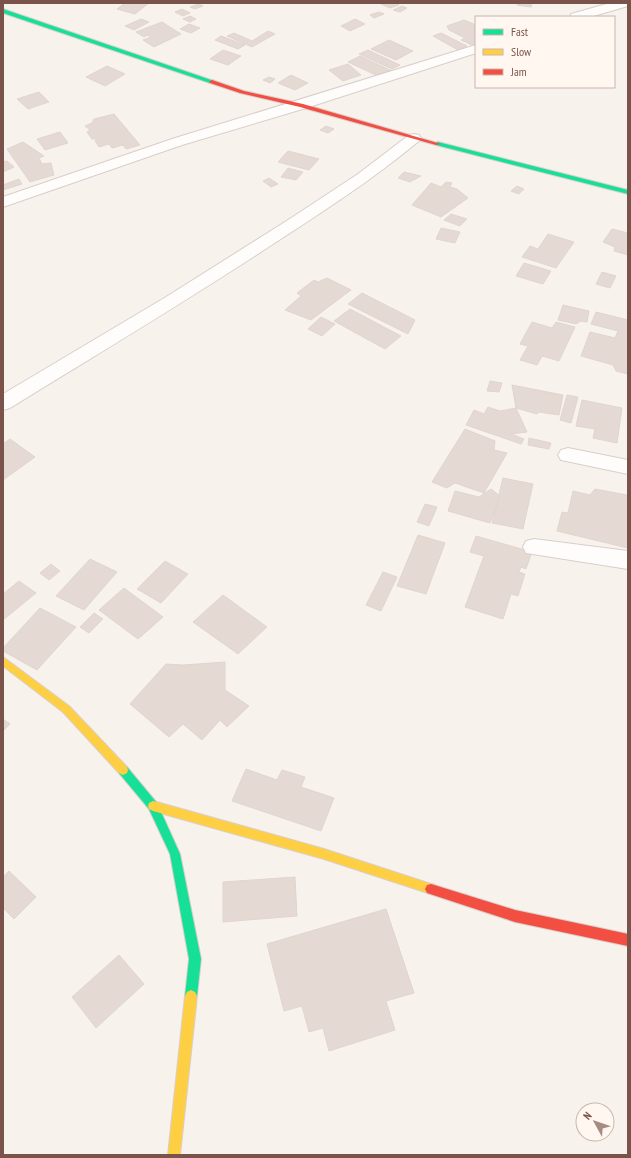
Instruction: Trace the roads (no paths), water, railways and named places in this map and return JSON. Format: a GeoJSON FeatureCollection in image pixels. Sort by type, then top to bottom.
{"type":"FeatureCollection","features":[{"type":"Feature","properties":{"kind":"street"},"geometry":{"type":"LineString","coordinates":[[579,16],[624,3]]}},
{"type":"Feature","properties":{"kind":"street"},"geometry":{"type":"LineString","coordinates":[[3,11],[242,92],[301,105],[414,138],[628,192]]}},
{"type":"Feature","properties":{"kind":"street"},"geometry":{"type":"LineString","coordinates":[[3,202],[177,142],[301,105],[475,49]]}},
{"type":"Feature","properties":{"kind":"street"},"geometry":{"type":"LineString","coordinates":[[3,403],[218,273],[328,202],[414,138]]}},
{"type":"Feature","properties":{"kind":"street"},"geometry":{"type":"LineString","coordinates":[[568,455],[628,467]]}},
{"type":"Feature","properties":{"kind":"street"},"geometry":{"type":"LineString","coordinates":[[534,547],[628,560]]}},
{"type":"Feature","properties":{"kind":"street"},"geometry":{"type":"LineString","coordinates":[[3,661],[66,709],[115,760],[153,806],[175,854],[196,959],[174,1155]]}},
{"type":"Feature","properties":{"kind":"street"},"geometry":{"type":"LineString","coordinates":[[153,806],[324,854],[515,916],[628,940]]}}]}
